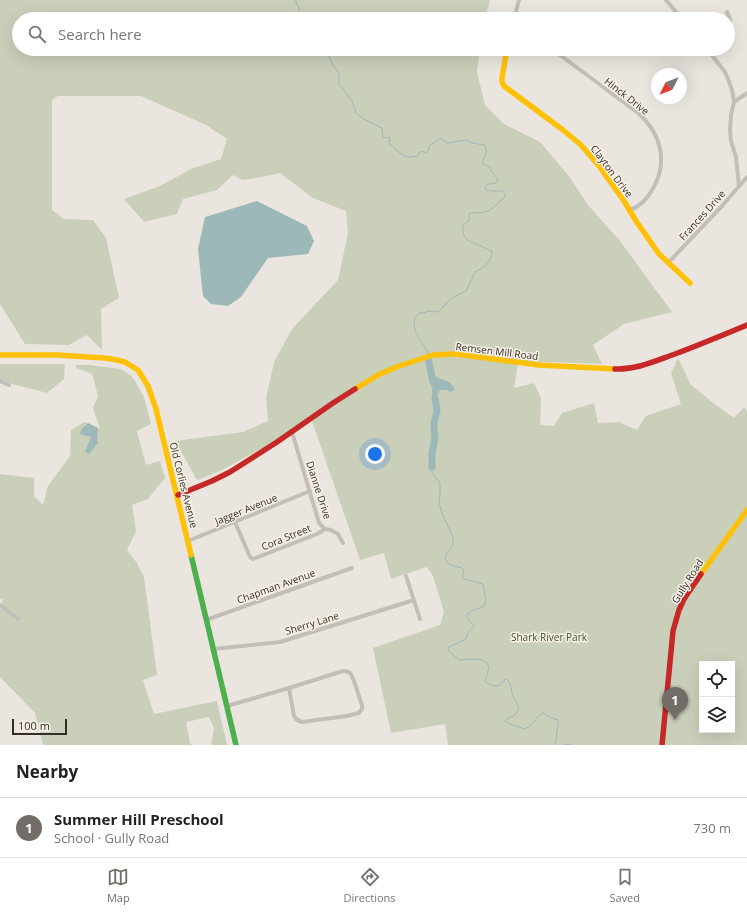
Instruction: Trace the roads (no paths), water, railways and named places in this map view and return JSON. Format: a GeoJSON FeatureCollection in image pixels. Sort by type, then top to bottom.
{"type":"FeatureCollection","features":[{"type":"Feature","properties":{"kind":"street"},"geometry":{"type":"LineString","coordinates":[[516,12],[519,0]]}},
{"type":"Feature","properties":{"kind":"street"},"geometry":{"type":"LineString","coordinates":[[666,0],[676,12]]}},
{"type":"Feature","properties":{"kind":"street","name":"Clayton Drive"},"geometry":{"type":"LineString","coordinates":[[506,56],[502,78],[507,89],[564,130],[581,145],[624,201],[659,254],[690,283]]}},
{"type":"Feature","properties":{"kind":"street","name":"Hinck Drive"},"geometry":{"type":"LineString","coordinates":[[561,56],[638,113],[650,125],[656,135],[661,151],[659,175],[647,198],[636,208],[630,210]]}},
{"type":"Feature","properties":{"kind":"street"},"geometry":{"type":"LineString","coordinates":[[713,56],[721,66],[732,90],[734,102],[730,130],[731,141],[736,157],[739,186]]}},
{"type":"Feature","properties":{"kind":"street"},"geometry":{"type":"LineString","coordinates":[[734,102],[747,94]]}},
{"type":"Feature","properties":{"kind":"street","name":"Frances Drive"},"geometry":{"type":"LineString","coordinates":[[668,263],[722,206],[747,177]]}},
{"type":"Feature","properties":{"kind":"street"},"geometry":{"type":"LineString","coordinates":[[743,182],[747,185]]}},
{"type":"Feature","properties":{"kind":"street","name":"Remsen Mill Road"},"geometry":{"type":"LineString","coordinates":[[178,495],[230,472],[292,432],[333,403],[378,376],[399,366],[425,357],[447,354],[539,365],[620,369],[632,368],[656,362],[747,325]]}},
{"type":"Feature","properties":{"kind":"street","name":"Old Corlies Avenue"},"geometry":{"type":"LineString","coordinates":[[0,355],[102,357],[124,361],[134,367],[144,379],[154,400],[178,495],[236,745]]}},
{"type":"Feature","properties":{"kind":"street"},"geometry":{"type":"LineString","coordinates":[[0,381],[9,385]]}},
{"type":"Feature","properties":{"kind":"street","name":"Dianne Drive"},"geometry":{"type":"LineString","coordinates":[[292,432],[319,523],[325,529],[335,532],[343,543]]}},
{"type":"Feature","properties":{"kind":"street","name":"Jagger Avenue"},"geometry":{"type":"LineString","coordinates":[[188,541],[310,491]]}},
{"type":"Feature","properties":{"kind":"street","name":"Gully Road"},"geometry":{"type":"LineString","coordinates":[[662,745],[673,631],[679,610],[693,585],[747,510]]}},
{"type":"Feature","properties":{"kind":"street","name":"Cora Street"},"geometry":{"type":"LineString","coordinates":[[235,522],[250,557],[253,559],[317,534],[325,529]]}},
{"type":"Feature","properties":{"kind":"street","name":"Chapman Avenue"},"geometry":{"type":"LineString","coordinates":[[206,620],[352,568]]}},
{"type":"Feature","properties":{"kind":"street"},"geometry":{"type":"LineString","coordinates":[[406,576],[420,619]]}},
{"type":"Feature","properties":{"kind":"street","name":"Sherry Lane"},"geometry":{"type":"LineString","coordinates":[[213,649],[280,642],[414,600]]}},
{"type":"Feature","properties":{"kind":"street"},"geometry":{"type":"LineString","coordinates":[[0,605],[18,618]]}},
{"type":"Feature","properties":{"kind":"street"},"geometry":{"type":"LineString","coordinates":[[227,706],[346,671],[352,676],[362,709],[357,714],[302,722],[294,716],[289,688]]}},
{"type":"Feature","properties":{"kind":"water"},"geometry":{"type":"Polygon","coordinates":[[[257,201],[307,226],[314,241],[308,254],[268,258],[241,297],[228,306],[211,304],[203,296],[198,249],[205,217],[257,201]]]}},
{"type":"Feature","properties":{"kind":"water"},"geometry":{"type":"Polygon","coordinates":[[[431,372],[437,377],[449,382],[455,390],[450,392],[448,390],[440,390],[436,396],[437,408],[434,407],[431,372]]]}},
{"type":"Feature","properties":{"kind":"water"},"geometry":{"type":"Polygon","coordinates":[[[88,423],[98,428],[98,443],[89,454],[85,452],[91,437],[80,434],[81,430],[88,423]]]}},
{"type":"Feature","properties":{"kind":"waterway"},"geometry":{"type":"LineString","coordinates":[[295,0],[300,12]]}},
{"type":"Feature","properties":{"kind":"waterway"},"geometry":{"type":"LineString","coordinates":[[328,56],[339,73],[339,84],[352,101],[356,113],[362,118],[382,128],[383,137],[389,137],[389,143],[400,153],[406,157],[418,156],[421,151],[426,153],[429,150],[429,146],[441,138],[447,143],[467,140],[472,143],[484,145],[486,148],[486,153],[482,163],[489,167],[498,180],[496,183],[488,184],[485,187],[486,190],[502,191],[505,194],[505,196],[489,210],[469,214],[469,221],[463,225],[463,232],[468,240],[492,252],[489,262],[476,271],[466,291],[452,298],[438,312],[428,311],[419,313],[415,318],[415,329],[428,354]]}},
{"type":"Feature","properties":{"kind":"waterway"},"geometry":{"type":"LineString","coordinates":[[428,358],[433,382]]}},
{"type":"Feature","properties":{"kind":"waterway"},"geometry":{"type":"LineString","coordinates":[[432,467],[432,454],[435,437],[434,423],[437,411],[435,398]]}},
{"type":"Feature","properties":{"kind":"waterway"},"geometry":{"type":"LineString","coordinates":[[437,408],[434,442],[431,455],[432,473],[440,483],[439,501],[441,510],[453,538],[453,546],[445,559],[449,564],[462,568],[463,579],[483,584],[486,601],[483,607],[470,611],[467,615],[467,618],[474,627],[468,632],[466,639],[449,647],[448,650],[459,660],[478,659],[488,664],[485,681],[490,685],[498,686],[506,679],[508,681],[512,694],[518,705],[518,711],[516,714],[505,721],[509,724],[525,729],[543,713],[558,720],[554,745]]}},
{"type":"Feature","properties":{"kind":"waterway"},"geometry":{"type":"LineString","coordinates":[[563,745],[570,745]]}},
{"type":"Feature","properties":{"kind":"place","name":"Summer Hill Preschool"},"geometry":{"type":"Point","coordinates":[675,720]}},
{"type":"Feature","properties":{"kind":"park label","name":"Shark River Park"},"geometry":{"type":"Point","coordinates":[549,637]}}]}
